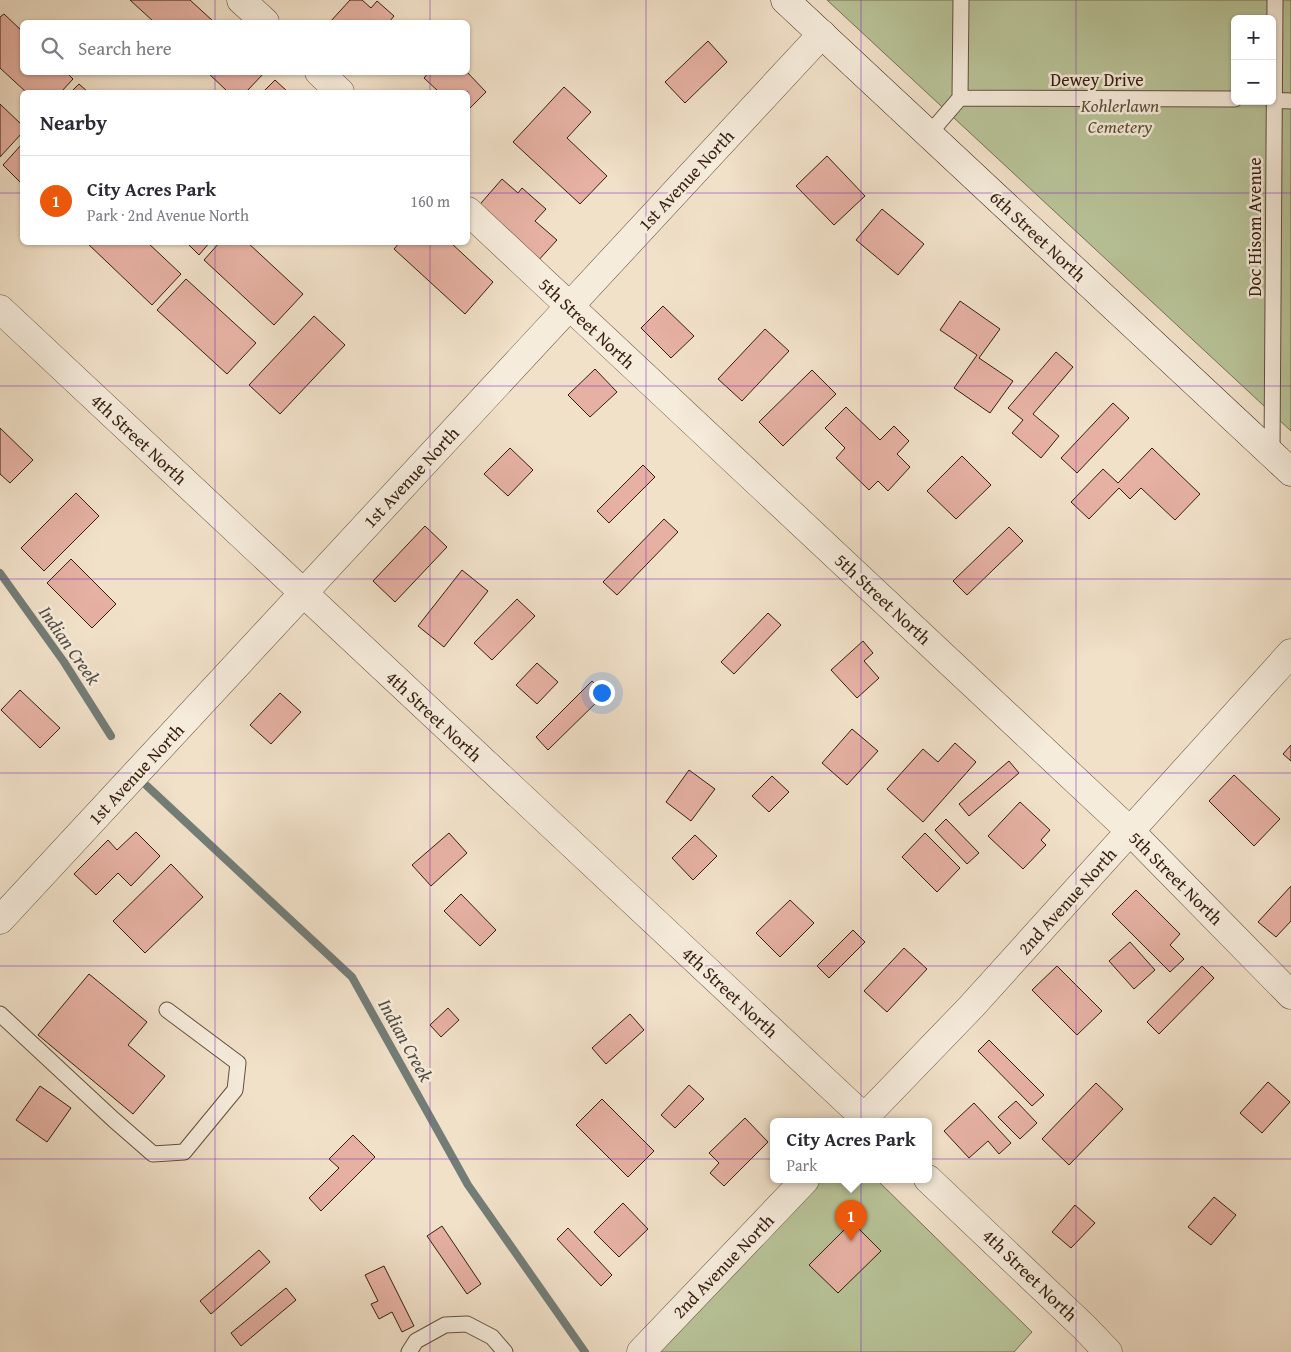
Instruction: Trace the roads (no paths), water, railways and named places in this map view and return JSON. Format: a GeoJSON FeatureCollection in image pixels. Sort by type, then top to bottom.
{"type":"FeatureCollection","features":[{"type":"Feature","properties":{"kind":"street"},"geometry":{"type":"LineString","coordinates":[[241,0],[263,20]]}},
{"type":"Feature","properties":{"kind":"street","name":"6th Street North"},"geometry":{"type":"LineString","coordinates":[[785,0],[1282,463]]}},
{"type":"Feature","properties":{"kind":"street","name":"1st Avenue North"},"geometry":{"type":"LineString","coordinates":[[0,920],[822,34]]}},
{"type":"Feature","properties":{"kind":"street"},"geometry":{"type":"LineString","coordinates":[[322,75],[338,90]]}},
{"type":"Feature","properties":{"kind":"street","name":"5th Street North"},"geometry":{"type":"LineString","coordinates":[[470,213],[1130,831],[1291,995]]}},
{"type":"Feature","properties":{"kind":"street","name":"4th Street North"},"geometry":{"type":"LineString","coordinates":[[0,309],[861,1118]]}},
{"type":"Feature","properties":{"kind":"street","name":"2nd Avenue North"},"geometry":{"type":"LineString","coordinates":[[867,1118],[971,1007],[1291,653]]}},
{"type":"Feature","properties":{"kind":"street","name":"2nd Avenue North"},"geometry":{"type":"LineString","coordinates":[[641,1352],[802,1183]]}},
{"type":"Feature","properties":{"kind":"street","name":"4th Street North"},"geometry":{"type":"LineString","coordinates":[[932,1183],[1077,1320],[1108,1352]]}},
{"type":"Feature","properties":{"kind":"lane"},"geometry":{"type":"LineString","coordinates":[[929,134],[960,98],[960,0]]}},
{"type":"Feature","properties":{"kind":"lane","name":"Doc Hisom Avenue"},"geometry":{"type":"LineString","coordinates":[[1274,60],[1275,0]]}},
{"type":"Feature","properties":{"kind":"lane","name":"Dewey Drive"},"geometry":{"type":"LineString","coordinates":[[960,98],[1231,99]]}},
{"type":"Feature","properties":{"kind":"lane"},"geometry":{"type":"LineString","coordinates":[[1276,100],[1291,101]]}},
{"type":"Feature","properties":{"kind":"lane","name":"Doc Hisom Avenue"},"geometry":{"type":"LineString","coordinates":[[1273,105],[1282,463]]}},
{"type":"Feature","properties":{"kind":"lane"},"geometry":{"type":"LineString","coordinates":[[0,1014],[153,1154],[184,1152],[236,1090],[238,1063],[167,1010]]}},
{"type":"Feature","properties":{"kind":"lane"},"geometry":{"type":"LineString","coordinates":[[410,1352],[416,1341],[445,1325],[466,1324],[492,1337],[505,1352]]}},
{"type":"Feature","properties":{"kind":"waterway","name":"Indian Creek"},"geometry":{"type":"LineString","coordinates":[[0,573],[64,662],[111,736]]}},
{"type":"Feature","properties":{"kind":"waterway","name":"Indian Creek"},"geometry":{"type":"LineString","coordinates":[[147,786],[352,977],[468,1185],[585,1352]]}},
{"type":"Feature","properties":{"kind":"place","name":"City Acres Park"},"geometry":{"type":"Point","coordinates":[851,1241]}},
{"type":"Feature","properties":{"kind":"park label","name":"Kohlerlawn Cemetery"},"geometry":{"type":"Point","coordinates":[1120,115]}}]}
